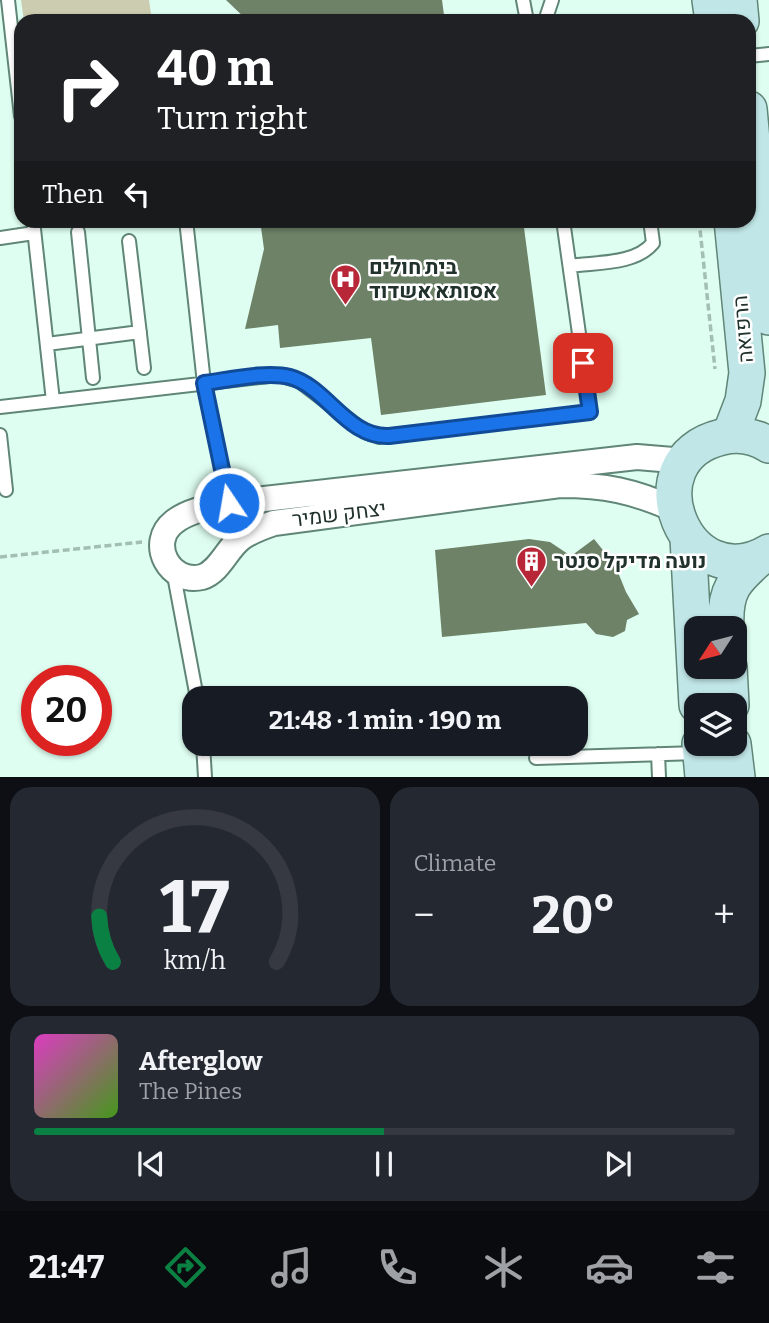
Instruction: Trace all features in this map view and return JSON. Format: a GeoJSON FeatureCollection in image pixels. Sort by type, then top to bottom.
{"type":"FeatureCollection","features":[{"type":"Feature","properties":{"kind":"street","name":"הרפואה"},"geometry":{"type":"LineString","coordinates":[[756,182],[769,317]]}},
{"type":"Feature","properties":{"kind":"street","name":"הרפואה"},"geometry":{"type":"LineString","coordinates":[[730,435],[743,401],[747,373],[733,228]]}},
{"type":"Feature","properties":{"kind":"street"},"geometry":{"type":"LineString","coordinates":[[696,693],[681,524],[673,492],[677,476],[685,461],[698,448],[713,439],[730,435],[748,436],[769,445]]}},
{"type":"Feature","properties":{"kind":"street","name":"יצחק שמיר"},"geometry":{"type":"LineString","coordinates":[[161,540],[175,521],[198,510],[229,503],[637,457],[685,461]]}},
{"type":"Feature","properties":{"kind":"street","name":"יצחק שמיר"},"geometry":{"type":"LineString","coordinates":[[173,570],[179,575],[202,577],[210,573],[240,539],[274,523],[560,485],[595,485],[620,490],[681,524]]}},
{"type":"Feature","properties":{"kind":"street"},"geometry":{"type":"LineString","coordinates":[[681,524],[703,552],[722,559],[742,561],[765,554]]}},
{"type":"Feature","properties":{"kind":"street"},"geometry":{"type":"LineString","coordinates":[[161,540],[161,548],[173,570]]}},
{"type":"Feature","properties":{"kind":"street"},"geometry":{"type":"LineString","coordinates":[[727,616],[729,590],[738,576],[765,554]]}},
{"type":"Feature","properties":{"kind":"lane"},"geometry":{"type":"LineString","coordinates":[[8,0],[14,54]]}},
{"type":"Feature","properties":{"kind":"lane"},"geometry":{"type":"LineString","coordinates":[[0,238],[31,228]]}},
{"type":"Feature","properties":{"kind":"lane"},"geometry":{"type":"LineString","coordinates":[[34,228],[53,401]]}},
{"type":"Feature","properties":{"kind":"lane"},"geometry":{"type":"LineString","coordinates":[[187,228],[204,383],[229,503]]}},
{"type":"Feature","properties":{"kind":"lane"},"geometry":{"type":"LineString","coordinates":[[0,407],[265,376],[288,377],[309,387],[367,433],[379,437],[590,412],[565,228]]}},
{"type":"Feature","properties":{"kind":"lane"},"geometry":{"type":"LineString","coordinates":[[570,266],[635,257],[646,252],[653,243],[651,228]]}},
{"type":"Feature","properties":{"kind":"lane"},"geometry":{"type":"LineString","coordinates":[[78,232],[93,378]]}},
{"type":"Feature","properties":{"kind":"lane"},"geometry":{"type":"LineString","coordinates":[[129,241],[144,368]]}},
{"type":"Feature","properties":{"kind":"lane"},"geometry":{"type":"LineString","coordinates":[[47,344],[140,332]]}},
{"type":"Feature","properties":{"kind":"lane"},"geometry":{"type":"LineString","coordinates":[[0,435],[6,490]]}},
{"type":"Feature","properties":{"kind":"lane"},"geometry":{"type":"LineString","coordinates":[[173,570],[195,686]]}},
{"type":"Feature","properties":{"kind":"lane"},"geometry":{"type":"LineString","coordinates":[[658,754],[659,777]]}},
{"type":"Feature","properties":{"kind":"lane"},"geometry":{"type":"LineString","coordinates":[[536,758],[684,755]]}},
{"type":"Feature","properties":{"kind":"lane"},"geometry":{"type":"LineString","coordinates":[[203,756],[205,777]]}},
{"type":"Feature","properties":{"kind":"path"},"geometry":{"type":"LineString","coordinates":[[700,228],[715,369]]}},
{"type":"Feature","properties":{"kind":"path"},"geometry":{"type":"LineString","coordinates":[[0,557],[161,540]]}},
{"type":"Feature","properties":{"kind":"green space"},"geometry":{"type":"Polygon","coordinates":[[[21,0],[149,0],[151,14],[23,14],[21,0]]]}},
{"type":"Feature","properties":{"kind":"building"},"geometry":{"type":"Polygon","coordinates":[[[226,0],[442,0],[444,14],[241,14],[226,0]]]}},
{"type":"Feature","properties":{"kind":"building"},"geometry":{"type":"Polygon","coordinates":[[[261,228],[524,228],[546,395],[381,415],[371,338],[280,348],[278,325],[245,329],[264,249],[261,228]]]}},
{"type":"Feature","properties":{"kind":"building","name":"נועה מדיקל סנטר"},"geometry":{"type":"Polygon","coordinates":[[[529,539],[550,542],[571,556],[594,539],[615,565],[639,614],[627,620],[625,631],[613,637],[596,634],[586,623],[442,637],[435,550],[529,539]]]}},
{"type":"Feature","properties":{"kind":"place","name":"בית חולים אסותא אשדוד"},"geometry":{"type":"Point","coordinates":[346,306]}},
{"type":"Feature","properties":{"kind":"place","name":"נועה מדיקל סנטר"},"geometry":{"type":"Point","coordinates":[531,588]}},
{"type":"Feature","properties":{"kind":"route"},"geometry":{"type":"LineString","coordinates":[[229,503],[204,383],[278,375],[288,377],[309,387],[367,433],[379,437],[590,412],[583,363]]}}]}
